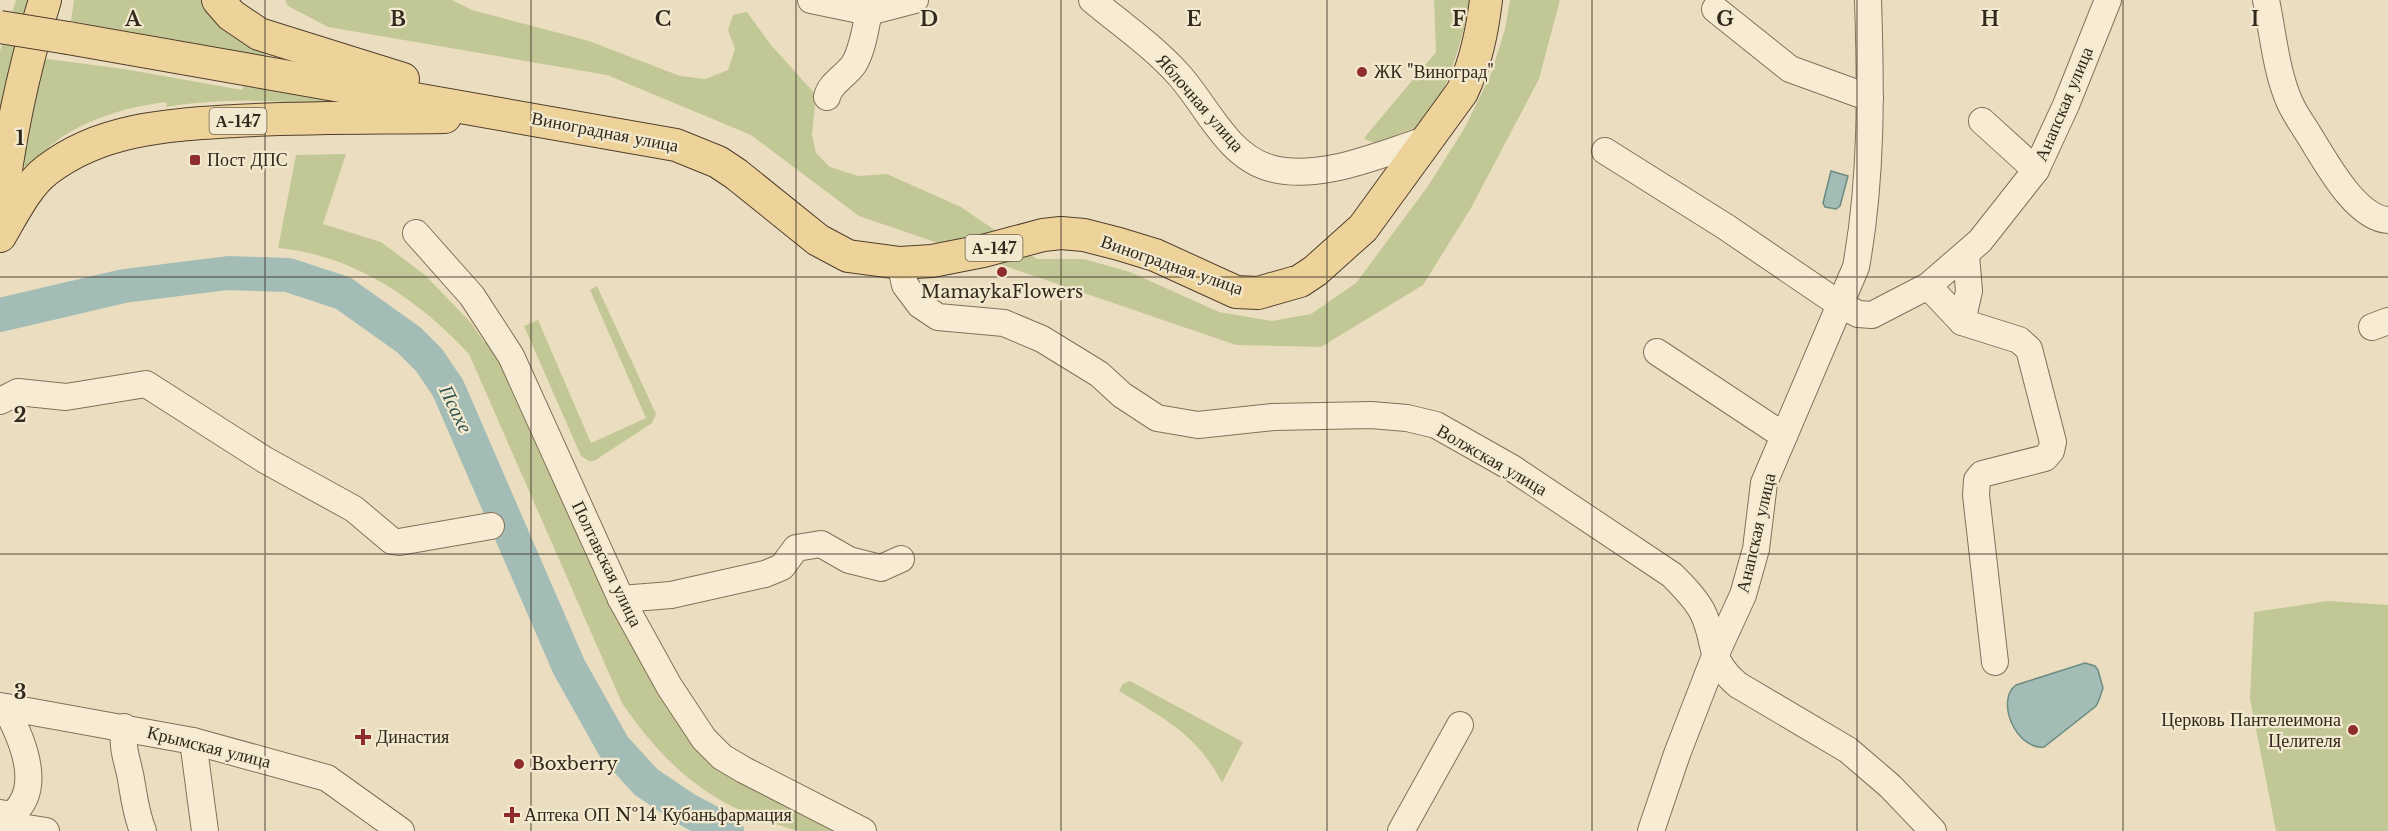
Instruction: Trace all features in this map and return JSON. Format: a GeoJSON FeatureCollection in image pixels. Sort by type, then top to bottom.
{"type":"FeatureCollection","features":[{"type":"Feature","properties":{"kind":"main road"},"geometry":{"type":"LineString","coordinates":[[0,216],[4,177],[26,64],[45,0]]}},
{"type":"Feature","properties":{"kind":"main road"},"geometry":{"type":"LineString","coordinates":[[218,0],[231,15],[260,34],[521,116]]}},
{"type":"Feature","properties":{"kind":"main road","name":"Виноградная улица"},"geometry":{"type":"LineString","coordinates":[[521,116],[676,145],[701,154],[736,174],[818,240],[848,256],[900,263],[942,259],[1061,233],[1093,237],[1155,255],[1236,292],[1258,293],[1276,290],[1300,281],[1315,271],[1363,228],[1462,92],[1480,44],[1486,0]]}},
{"type":"Feature","properties":{"kind":"main road","name":"А-147"},"geometry":{"type":"LineString","coordinates":[[0,27],[521,116]]}},
{"type":"Feature","properties":{"kind":"main road","name":"А-147"},"geometry":{"type":"LineString","coordinates":[[0,236],[23,198],[45,171],[71,154],[108,138],[164,125],[276,118],[521,116]]}},
{"type":"Feature","properties":{"kind":"street"},"geometry":{"type":"LineString","coordinates":[[811,0],[834,7],[869,12],[915,0]]}},
{"type":"Feature","properties":{"kind":"street","name":"Яблочная улица"},"geometry":{"type":"LineString","coordinates":[[1092,0],[1163,58],[1179,75],[1233,145],[1250,160],[1272,168],[1318,170],[1335,168],[1426,140]]}},
{"type":"Feature","properties":{"kind":"street","name":"Анапская улица"},"geometry":{"type":"LineString","coordinates":[[1651,831],[1677,754],[1715,656],[1743,595],[1756,549],[1764,483],[1856,267],[1863,230],[1869,160],[1868,0]]}},
{"type":"Feature","properties":{"kind":"street","name":"Анапская улица"},"geometry":{"type":"LineString","coordinates":[[1605,151],[1726,227],[1839,304],[1858,314],[1872,315],[1928,286],[1966,255],[1980,241],[2036,170],[2062,115],[2108,0]]}},
{"type":"Feature","properties":{"kind":"street"},"geometry":{"type":"LineString","coordinates":[[2266,0],[2290,104],[2334,177],[2352,198],[2376,217],[2388,220]]}},
{"type":"Feature","properties":{"kind":"street"},"geometry":{"type":"LineString","coordinates":[[1715,9],[1790,69],[1870,98]]}},
{"type":"Feature","properties":{"kind":"street"},"geometry":{"type":"LineString","coordinates":[[827,98],[829,91],[853,65],[859,53],[869,12]]}},
{"type":"Feature","properties":{"kind":"street"},"geometry":{"type":"LineString","coordinates":[[1982,121],[2036,170]]}},
{"type":"Feature","properties":{"kind":"street","name":"Полтавская улица"},"geometry":{"type":"LineString","coordinates":[[416,233],[472,296],[511,356],[621,599],[704,739],[722,757],[863,831]]}},
{"type":"Feature","properties":{"kind":"street"},"geometry":{"type":"LineString","coordinates":[[1962,321],[1970,291],[1966,255]]}},
{"type":"Feature","properties":{"kind":"street","name":"Волжская улица"},"geometry":{"type":"LineString","coordinates":[[900,263],[905,285],[920,305],[938,317],[1004,323],[1042,339],[1099,374],[1122,395],[1157,418],[1198,425],[1273,417],[1371,415],[1407,418],[1436,425],[1512,468],[1672,575],[1691,595],[1702,612],[1715,656],[1724,673],[1738,685],[1848,750],[1890,786],[1933,831]]}},
{"type":"Feature","properties":{"kind":"street"},"geometry":{"type":"LineString","coordinates":[[1928,286],[1962,321],[2019,340],[2029,349],[2053,442],[2051,451],[2044,458],[1982,474],[1977,480],[1976,495],[1995,662]]}},
{"type":"Feature","properties":{"kind":"street"},"geometry":{"type":"LineString","coordinates":[[1657,352],[1784,436]]}},
{"type":"Feature","properties":{"kind":"street"},"geometry":{"type":"LineString","coordinates":[[0,400],[18,392],[66,397],[146,384],[265,460],[354,509],[392,541],[399,542],[491,526]]}},
{"type":"Feature","properties":{"kind":"street"},"geometry":{"type":"LineString","coordinates":[[621,599],[671,595],[765,574],[783,567],[796,548],[821,544],[849,560],[881,568],[901,559]]}},
{"type":"Feature","properties":{"kind":"street"},"geometry":{"type":"LineString","coordinates":[[0,813],[11,815],[21,807],[28,788],[27,765],[20,735],[3,707]]}},
{"type":"Feature","properties":{"kind":"street","name":"Крымская улица"},"geometry":{"type":"LineString","coordinates":[[3,707],[193,741],[327,778],[401,831]]}},
{"type":"Feature","properties":{"kind":"street"},"geometry":{"type":"LineString","coordinates":[[1401,831],[1460,725]]}},
{"type":"Feature","properties":{"kind":"street"},"geometry":{"type":"LineString","coordinates":[[124,727],[123,749],[135,811],[142,831]]}},
{"type":"Feature","properties":{"kind":"street"},"geometry":{"type":"LineString","coordinates":[[193,741],[205,831]]}},
{"type":"Feature","properties":{"kind":"street"},"geometry":{"type":"LineString","coordinates":[[9,831],[15,826],[46,831]]}},
{"type":"Feature","properties":{"kind":"green space"},"geometry":{"type":"Polygon","coordinates":[[[16,0],[33,0],[0,139],[0,51],[16,0]]]}},
{"type":"Feature","properties":{"kind":"green space"},"geometry":{"type":"Polygon","coordinates":[[[74,0],[204,0],[265,49],[265,53],[263,56],[71,21],[74,0]]]}},
{"type":"Feature","properties":{"kind":"green space"},"geometry":{"type":"Polygon","coordinates":[[[285,0],[452,0],[472,10],[589,41],[680,76],[705,79],[728,70],[735,49],[728,30],[733,15],[747,12],[771,45],[816,95],[812,135],[816,153],[830,167],[858,176],[887,174],[961,207],[1037,259],[1084,259],[1130,272],[1219,312],[1272,321],[1311,314],[1356,283],[1428,186],[1464,129],[1491,74],[1505,29],[1510,0],[1560,0],[1539,79],[1471,208],[1423,285],[1321,347],[1236,345],[859,216],[751,135],[607,75],[328,27],[288,6],[285,0]]]}},
{"type":"Feature","properties":{"kind":"green space"},"geometry":{"type":"Polygon","coordinates":[[[1434,0],[1470,0],[1458,49],[1441,96],[1425,125],[1380,142],[1369,141],[1364,138],[1436,52],[1434,0]]]}},
{"type":"Feature","properties":{"kind":"green space"},"geometry":{"type":"Polygon","coordinates":[[[40,58],[124,69],[242,90],[245,83],[347,98],[344,106],[255,101],[211,102],[167,107],[166,102],[138,107],[97,119],[72,131],[50,145],[27,166],[23,166],[40,58]]]}},
{"type":"Feature","properties":{"kind":"green space"},"geometry":{"type":"Polygon","coordinates":[[[346,154],[323,224],[381,242],[425,275],[472,324],[484,342],[499,348],[698,742],[852,831],[801,831],[746,813],[704,790],[668,760],[622,703],[469,354],[429,316],[383,283],[333,260],[306,252],[278,248],[296,155],[346,154]]]}},
{"type":"Feature","properties":{"kind":"green space"},"geometry":{"type":"Polygon","coordinates":[[[597,286],[656,414],[652,423],[594,461],[589,461],[581,456],[524,326],[538,320],[591,443],[646,418],[590,290],[597,286]]]}},
{"type":"Feature","properties":{"kind":"green space"},"geometry":{"type":"Polygon","coordinates":[[[2328,601],[2388,605],[2388,831],[2276,831],[2250,699],[2254,612],[2328,601]]]}},
{"type":"Feature","properties":{"kind":"green space"},"geometry":{"type":"Polygon","coordinates":[[[1130,681],[1243,742],[1222,783],[1202,752],[1190,739],[1164,719],[1119,691],[1123,684],[1130,681]]]}},
{"type":"Feature","properties":{"kind":"water"},"geometry":{"type":"Polygon","coordinates":[[[1831,171],[1848,176],[1840,206],[1836,209],[1825,207],[1823,203],[1831,171]]]}},
{"type":"Feature","properties":{"kind":"water"},"geometry":{"type":"Polygon","coordinates":[[[2085,663],[2095,666],[2098,670],[2103,688],[2096,706],[2044,747],[2034,746],[2025,741],[2017,733],[2008,712],[2010,692],[2016,685],[2085,663]]]}},
{"type":"Feature","properties":{"kind":"waterway","name":"Псахе"},"geometry":{"type":"LineString","coordinates":[[0,315],[124,286],[228,273],[288,275],[343,293],[409,340],[429,360],[448,388],[569,667],[614,747],[646,782],[686,809],[727,831]]}},
{"type":"Feature","properties":{"kind":"place","name":"ЖК \"Виноград\""},"geometry":{"type":"Point","coordinates":[1362,72]}},
{"type":"Feature","properties":{"kind":"place","name":"Пост ДПС"},"geometry":{"type":"Point","coordinates":[195,160]}},
{"type":"Feature","properties":{"kind":"place","name":"MamaykaFlowers"},"geometry":{"type":"Point","coordinates":[1002,272]}},
{"type":"Feature","properties":{"kind":"place","name":"Церковь Пантелеимона Целителя"},"geometry":{"type":"Point","coordinates":[2353,730]}},
{"type":"Feature","properties":{"kind":"place","name":"Династия"},"geometry":{"type":"Point","coordinates":[363,737]}},
{"type":"Feature","properties":{"kind":"place","name":"Boxberry"},"geometry":{"type":"Point","coordinates":[519,764]}},
{"type":"Feature","properties":{"kind":"place","name":"Аптека ОП №14 Кубаньфармация"},"geometry":{"type":"Point","coordinates":[512,815]}}]}
